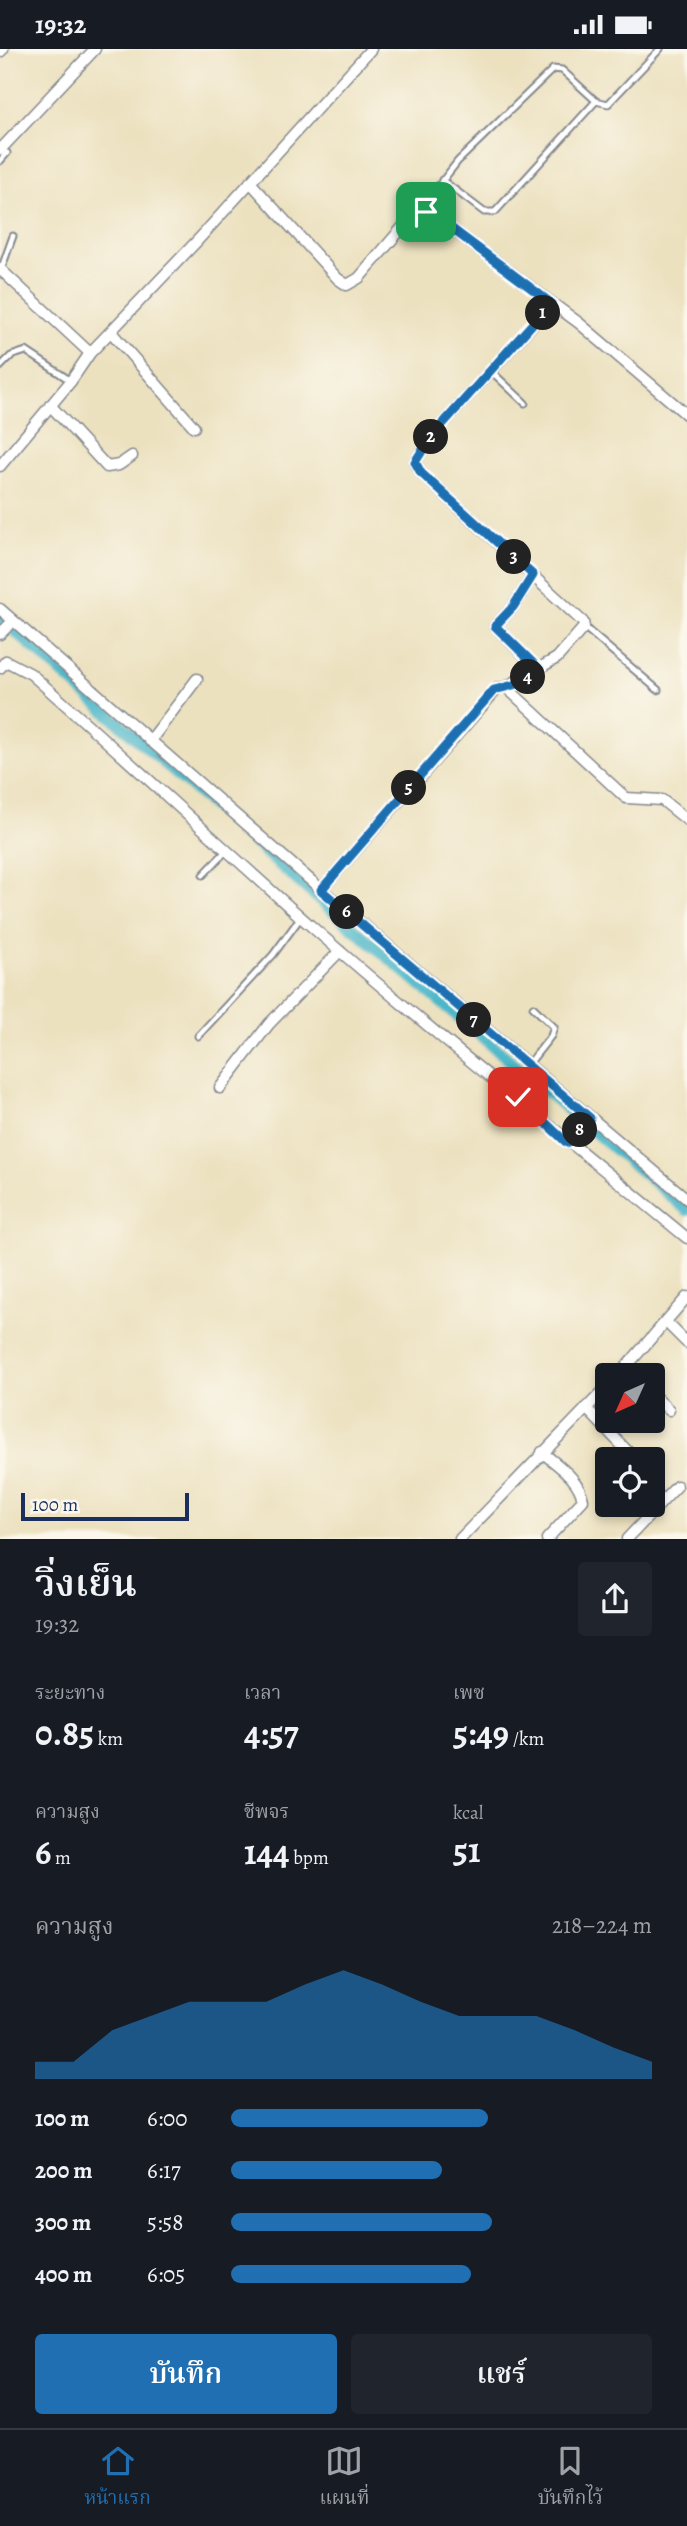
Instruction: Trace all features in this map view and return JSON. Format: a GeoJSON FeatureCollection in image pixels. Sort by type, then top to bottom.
{"type":"FeatureCollection","features":[{"type":"Feature","properties":{"kind":"street"},"geometry":{"type":"LineString","coordinates":[[4,151],[95,49]]}},
{"type":"Feature","properties":{"kind":"street"},"geometry":{"type":"LineString","coordinates":[[0,466],[71,381],[90,353],[371,49]]}},
{"type":"Feature","properties":{"kind":"street"},"geometry":{"type":"LineString","coordinates":[[250,182],[338,279],[347,285],[359,278],[398,229],[418,212],[433,215],[551,303],[687,415]]}},
{"type":"Feature","properties":{"kind":"street"},"geometry":{"type":"LineString","coordinates":[[1,269],[90,353]]}},
{"type":"Feature","properties":{"kind":"street"},"geometry":{"type":"LineString","coordinates":[[321,890],[494,690],[540,670],[557,658],[584,627],[580,617],[421,473],[415,462],[431,437],[551,303]]}},
{"type":"Feature","properties":{"kind":"street"},"geometry":{"type":"LineString","coordinates":[[111,332],[194,427]]}},
{"type":"Feature","properties":{"kind":"street"},"geometry":{"type":"LineString","coordinates":[[50,405],[107,467],[119,465],[132,456]]}},
{"type":"Feature","properties":{"kind":"street"},"geometry":{"type":"LineString","coordinates":[[533,575],[513,607],[495,626],[540,670]]}},
{"type":"Feature","properties":{"kind":"street"},"geometry":{"type":"LineString","coordinates":[[0,609],[321,890],[687,1199]]}},
{"type":"Feature","properties":{"kind":"street"},"geometry":{"type":"LineString","coordinates":[[0,634],[12,622]]}},
{"type":"Feature","properties":{"kind":"street"},"geometry":{"type":"LineString","coordinates":[[2,662],[31,674],[340,951],[687,1238]]}},
{"type":"Feature","properties":{"kind":"street"},"geometry":{"type":"LineString","coordinates":[[150,741],[197,679]]}},
{"type":"Feature","properties":{"kind":"street"},"geometry":{"type":"LineString","coordinates":[[506,687],[626,798],[662,800],[687,820]]}},
{"type":"Feature","properties":{"kind":"street"},"geometry":{"type":"LineString","coordinates":[[220,1088],[269,1024],[340,951]]}},
{"type":"Feature","properties":{"kind":"street"},"geometry":{"type":"LineString","coordinates":[[569,1142],[589,1119]]}},
{"type":"Feature","properties":{"kind":"street"},"geometry":{"type":"LineString","coordinates":[[634,1363],[687,1297]]}},
{"type":"Feature","properties":{"kind":"street"},"geometry":{"type":"LineString","coordinates":[[667,1323],[687,1343]]}},
{"type":"Feature","properties":{"kind":"street"},"geometry":{"type":"LineString","coordinates":[[460,1539],[595,1399]]}},
{"type":"Feature","properties":{"kind":"street"},"geometry":{"type":"LineString","coordinates":[[586,1408],[623,1447]]}},
{"type":"Feature","properties":{"kind":"street"},"geometry":{"type":"LineString","coordinates":[[665,1408],[668,1411]]}},
{"type":"Feature","properties":{"kind":"street"},"geometry":{"type":"LineString","coordinates":[[542,1452],[571,1476],[581,1489],[583,1500],[547,1539]]}},
{"type":"Feature","properties":{"kind":"street"},"geometry":{"type":"LineString","coordinates":[[627,1539],[677,1486]]}},
{"type":"Feature","properties":{"kind":"lane"},"geometry":{"type":"LineString","coordinates":[[418,212],[442,180],[553,69],[562,70],[596,101],[608,104],[660,49]]}},
{"type":"Feature","properties":{"kind":"lane"},"geometry":{"type":"LineString","coordinates":[[442,180],[491,215],[596,101]]}},
{"type":"Feature","properties":{"kind":"lane"},"geometry":{"type":"LineString","coordinates":[[0,161],[4,151]]}},
{"type":"Feature","properties":{"kind":"lane"},"geometry":{"type":"LineString","coordinates":[[1,269],[13,236]]}},
{"type":"Feature","properties":{"kind":"lane"},"geometry":{"type":"LineString","coordinates":[[0,366],[11,356],[26,351],[71,381]]}},
{"type":"Feature","properties":{"kind":"lane"},"geometry":{"type":"LineString","coordinates":[[491,370],[526,403]]}},
{"type":"Feature","properties":{"kind":"lane"},"geometry":{"type":"LineString","coordinates":[[584,627],[658,690]]}},
{"type":"Feature","properties":{"kind":"lane"},"geometry":{"type":"LineString","coordinates":[[203,875],[226,851]]}},
{"type":"Feature","properties":{"kind":"lane"},"geometry":{"type":"LineString","coordinates":[[198,1036],[273,955],[301,917]]}},
{"type":"Feature","properties":{"kind":"lane"},"geometry":{"type":"LineString","coordinates":[[528,1065],[551,1036],[554,1027],[533,1007]]}},
{"type":"Feature","properties":{"kind":"waterway"},"geometry":{"type":"LineString","coordinates":[[0,618],[307,889],[687,1210]]}},
{"type":"Feature","properties":{"kind":"route"},"geometry":{"type":"LineString","coordinates":[[426,212],[551,303],[431,437],[415,462],[421,473],[533,575],[519,599],[495,626],[540,670],[517,684],[494,690],[321,890],[590,1118],[567,1143],[518,1097]]}}]}
